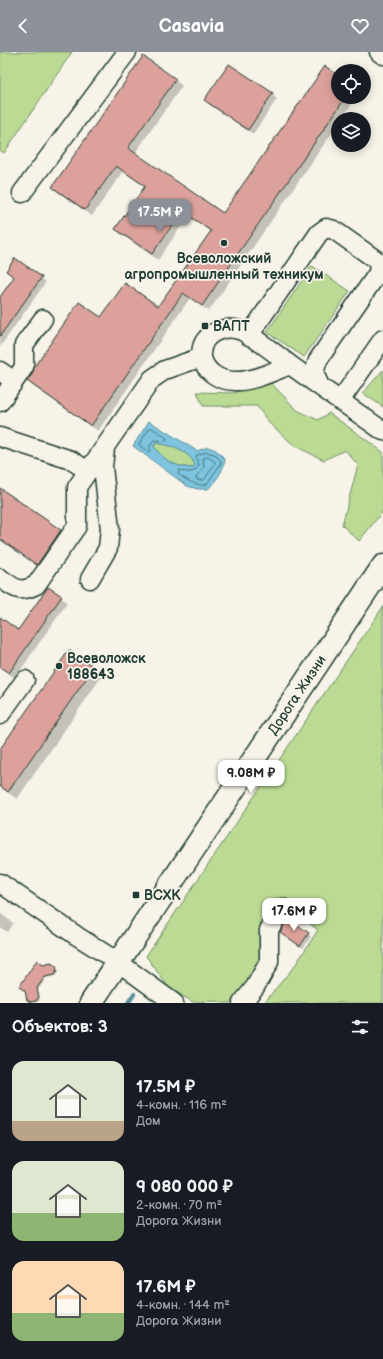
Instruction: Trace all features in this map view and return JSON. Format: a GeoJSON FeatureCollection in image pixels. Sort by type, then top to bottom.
{"type":"FeatureCollection","features":[{"type":"Feature","properties":{"kind":"main road","name":"Дорога Жизни"},"geometry":{"type":"LineString","coordinates":[[91,1003],[383,566]]}},
{"type":"Feature","properties":{"kind":"street"},"geometry":{"type":"LineString","coordinates":[[22,193],[127,52]]}},
{"type":"Feature","properties":{"kind":"street"},"geometry":{"type":"LineString","coordinates":[[378,52],[383,55]]}},
{"type":"Feature","properties":{"kind":"street"},"geometry":{"type":"LineString","coordinates":[[249,336],[319,233],[326,228],[334,230],[375,259],[379,265],[378,273],[318,360],[314,373],[320,386]]}},
{"type":"Feature","properties":{"kind":"street"},"geometry":{"type":"LineString","coordinates":[[0,402],[24,367],[24,345],[43,319]]}},
{"type":"Feature","properties":{"kind":"street"},"geometry":{"type":"LineString","coordinates":[[290,365],[247,380],[236,382],[220,379],[205,367],[202,358],[202,346],[207,337],[217,331],[227,329],[240,330],[249,336],[320,386],[383,431]]}},
{"type":"Feature","properties":{"kind":"street"},"geometry":{"type":"LineString","coordinates":[[340,401],[383,339]]}},
{"type":"Feature","properties":{"kind":"street"},"geometry":{"type":"LineString","coordinates":[[0,578],[16,589],[27,590],[36,585],[77,526],[77,487],[152,379],[165,370],[202,358]]}},
{"type":"Feature","properties":{"kind":"street"},"geometry":{"type":"LineString","coordinates":[[0,371],[14,382]]}},
{"type":"Feature","properties":{"kind":"street"},"geometry":{"type":"LineString","coordinates":[[0,436],[71,460],[88,471]]}},
{"type":"Feature","properties":{"kind":"street"},"geometry":{"type":"LineString","coordinates":[[90,578],[108,548],[110,529],[103,467],[105,448]]}},
{"type":"Feature","properties":{"kind":"street"},"geometry":{"type":"LineString","coordinates":[[0,715],[25,680]]}},
{"type":"Feature","properties":{"kind":"street"},"geometry":{"type":"LineString","coordinates":[[0,883],[77,936],[118,962],[174,1003]]}},
{"type":"Feature","properties":{"kind":"street"},"geometry":{"type":"LineString","coordinates":[[242,1003],[255,987],[268,962],[268,930],[282,908]]}},
{"type":"Feature","properties":{"kind":"green space"},"geometry":{"type":"Polygon","coordinates":[[[0,52],[72,52],[4,153],[0,150],[0,52]]]}},
{"type":"Feature","properties":{"kind":"green space"},"geometry":{"type":"Polygon","coordinates":[[[312,266],[350,291],[304,357],[267,332],[312,266]]]}},
{"type":"Feature","properties":{"kind":"green space"},"geometry":{"type":"Polygon","coordinates":[[[383,370],[383,407],[363,393],[383,370]]]}},
{"type":"Feature","properties":{"kind":"green space"},"geometry":{"type":"Polygon","coordinates":[[[270,382],[297,410],[318,420],[329,413],[383,452],[383,511],[359,541],[342,525],[358,465],[345,450],[324,460],[295,446],[269,423],[257,406],[203,406],[197,392],[233,393],[270,382]]]}},
{"type":"Feature","properties":{"kind":"green space"},"geometry":{"type":"Polygon","coordinates":[[[156,443],[169,446],[183,452],[190,457],[195,465],[193,468],[181,466],[166,460],[154,447],[156,443]]]}},
{"type":"Feature","properties":{"kind":"green space"},"geometry":{"type":"Polygon","coordinates":[[[383,607],[383,1003],[264,1003],[296,964],[318,930],[279,900],[263,966],[230,1003],[222,1003],[217,1001],[193,1002],[169,988],[146,956],[383,607]]]}},
{"type":"Feature","properties":{"kind":"water"},"geometry":{"type":"Polygon","coordinates":[[[149,421],[197,451],[208,447],[216,450],[225,459],[217,479],[211,486],[208,489],[198,489],[187,486],[133,446],[149,421]],[[156,443],[154,447],[166,460],[181,466],[193,468],[195,465],[187,454],[174,448],[156,443]]]}},
{"type":"Feature","properties":{"kind":"building","name":"Всеволожский агропромышленный техникум"},"geometry":{"type":"Polygon","coordinates":[[[143,56],[176,79],[128,148],[223,213],[325,66],[331,70],[331,104],[341,104],[336,112],[331,112],[331,119],[202,306],[183,293],[91,426],[27,381],[33,373],[34,367],[79,302],[101,317],[125,283],[158,306],[211,231],[182,211],[152,254],[115,229],[145,186],[116,166],[85,210],[52,187],[143,56]]]}},
{"type":"Feature","properties":{"kind":"building"},"geometry":{"type":"Polygon","coordinates":[[[229,64],[273,93],[248,130],[204,100],[229,64]]]}},
{"type":"Feature","properties":{"kind":"building"},"geometry":{"type":"Polygon","coordinates":[[[15,258],[42,277],[0,336],[0,297],[14,277],[6,271],[15,258]]]}},
{"type":"Feature","properties":{"kind":"building"},"geometry":{"type":"Polygon","coordinates":[[[0,488],[61,530],[37,565],[0,539],[0,488]]]}},
{"type":"Feature","properties":{"kind":"building"},"geometry":{"type":"Polygon","coordinates":[[[48,587],[62,596],[9,673],[0,667],[0,617],[18,630],[48,587]]]}},
{"type":"Feature","properties":{"kind":"building"},"geometry":{"type":"Polygon","coordinates":[[[69,650],[94,667],[8,792],[0,786],[0,749],[69,650]]]}},
{"type":"Feature","properties":{"kind":"building"},"geometry":{"type":"Polygon","coordinates":[[[288,918],[309,933],[300,946],[280,932],[288,918]]]}},
{"type":"Feature","properties":{"kind":"building"},"geometry":{"type":"Polygon","coordinates":[[[37,960],[43,965],[51,963],[56,966],[57,971],[54,975],[45,977],[37,988],[39,997],[36,1001],[31,1002],[27,1000],[25,991],[19,987],[37,960]]]}},
{"type":"Feature","properties":{"kind":"waterway"},"geometry":{"type":"LineString","coordinates":[[128,1003],[134,994]]}},
{"type":"Feature","properties":{"kind":"place","name":"Всеволожский агропромышленный техникум"},"geometry":{"type":"Point","coordinates":[224,243]}},
{"type":"Feature","properties":{"kind":"place","name":"ВАПТ"},"geometry":{"type":"Point","coordinates":[205,326]}},
{"type":"Feature","properties":{"kind":"place","name":"Всеволожск 188643"},"geometry":{"type":"Point","coordinates":[59,666]}},
{"type":"Feature","properties":{"kind":"place","name":"ВСХК"},"geometry":{"type":"Point","coordinates":[136,895]}}]}
